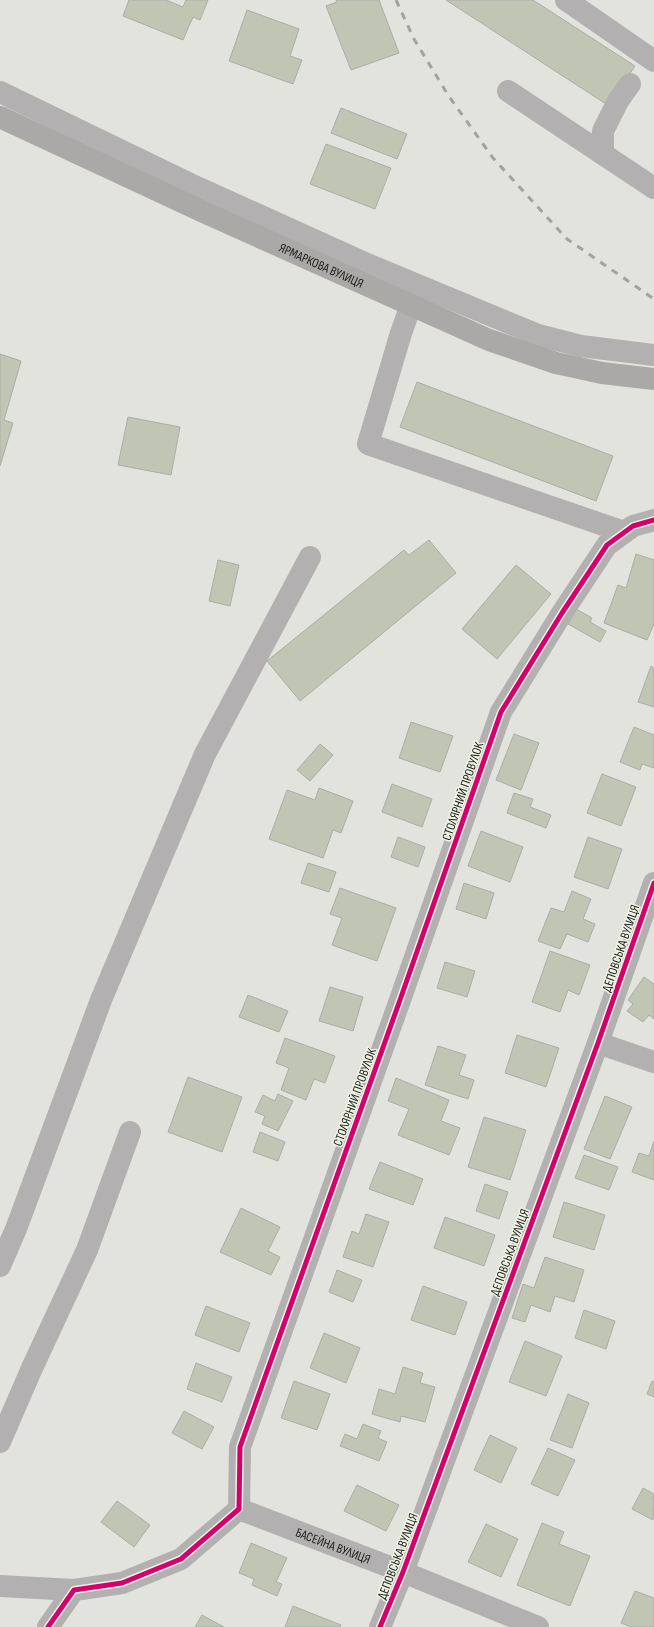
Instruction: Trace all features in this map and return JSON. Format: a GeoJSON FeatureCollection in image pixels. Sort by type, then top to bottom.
{"type":"FeatureCollection","features":[{"type":"Feature","properties":{"kind":"main road","name":"ЯРМАРКОВА ВУЛИЦЯ"},"geometry":{"type":"LineString","coordinates":[[0,117],[208,214],[489,340],[556,363],[602,373],[654,379]]}},
{"type":"Feature","properties":{"kind":"street"},"geometry":{"type":"LineString","coordinates":[[566,0],[652,54]]}},
{"type":"Feature","properties":{"kind":"street"},"geometry":{"type":"LineString","coordinates":[[603,154],[603,131],[618,101],[630,84]]}},
{"type":"Feature","properties":{"kind":"street"},"geometry":{"type":"LineString","coordinates":[[508,90],[654,188]]}},
{"type":"Feature","properties":{"kind":"street"},"geometry":{"type":"LineString","coordinates":[[0,92],[190,184],[324,244],[538,335],[581,346],[654,355]]}},
{"type":"Feature","properties":{"kind":"street"},"geometry":{"type":"LineString","coordinates":[[411,305],[401,333],[368,444],[624,532]]}},
{"type":"Feature","properties":{"kind":"street","name":"СТОЛЯРНИЙ ПРОВУЛОК"},"geometry":{"type":"LineString","coordinates":[[239,1509],[240,1447],[395,1015],[501,712],[562,613],[607,545],[633,526],[654,520]]}},
{"type":"Feature","properties":{"kind":"street"},"geometry":{"type":"LineString","coordinates":[[0,1266],[16,1229],[101,1000],[205,754],[310,557]]}},
{"type":"Feature","properties":{"kind":"street","name":"ДЕПОВСЬКА ВУЛИЦЯ"},"geometry":{"type":"LineString","coordinates":[[380,1627],[403,1572],[598,1043],[654,883]]}},
{"type":"Feature","properties":{"kind":"street"},"geometry":{"type":"LineString","coordinates":[[598,1043],[654,1062]]}},
{"type":"Feature","properties":{"kind":"street"},"geometry":{"type":"LineString","coordinates":[[0,1442],[32,1368],[88,1250],[130,1132]]}},
{"type":"Feature","properties":{"kind":"street"},"geometry":{"type":"LineString","coordinates":[[0,1586],[74,1590],[122,1583],[181,1559],[239,1509]]}},
{"type":"Feature","properties":{"kind":"street","name":"БАСЕЙНА ВУЛИЦЯ"},"geometry":{"type":"LineString","coordinates":[[239,1509],[403,1572],[538,1627]]}},
{"type":"Feature","properties":{"kind":"street"},"geometry":{"type":"LineString","coordinates":[[48,1627],[74,1590]]}},
{"type":"Feature","properties":{"kind":"building"},"geometry":{"type":"Polygon","coordinates":[[[129,0],[166,0],[183,7],[186,0],[208,0],[200,20],[193,17],[183,40],[123,16],[129,0]]]}},
{"type":"Feature","properties":{"kind":"building"},"geometry":{"type":"Polygon","coordinates":[[[336,0],[379,0],[399,53],[351,70],[326,6],[337,2],[336,0]]]}},
{"type":"Feature","properties":{"kind":"building"},"geometry":{"type":"Polygon","coordinates":[[[446,0],[533,0],[635,66],[609,106],[446,0]]]}},
{"type":"Feature","properties":{"kind":"building"},"geometry":{"type":"Polygon","coordinates":[[[247,10],[299,29],[290,56],[302,60],[293,84],[229,61],[247,10]]]}},
{"type":"Feature","properties":{"kind":"building"},"geometry":{"type":"Polygon","coordinates":[[[341,108],[407,134],[397,159],[331,133],[341,108]]]}},
{"type":"Feature","properties":{"kind":"building"},"geometry":{"type":"Polygon","coordinates":[[[326,144],[391,168],[375,209],[310,184],[326,144]]]}},
{"type":"Feature","properties":{"kind":"building"},"geometry":{"type":"Polygon","coordinates":[[[0,354],[21,361],[4,420],[13,423],[0,466],[0,354]]]}},
{"type":"Feature","properties":{"kind":"building"},"geometry":{"type":"Polygon","coordinates":[[[417,382],[613,456],[596,501],[400,427],[417,382]]]}},
{"type":"Feature","properties":{"kind":"building"},"geometry":{"type":"Polygon","coordinates":[[[128,417],[180,427],[171,475],[118,465],[128,417]]]}},
{"type":"Feature","properties":{"kind":"building"},"geometry":{"type":"Polygon","coordinates":[[[429,540],[456,573],[300,701],[267,661],[404,550],[409,555],[429,540]]]}},
{"type":"Feature","properties":{"kind":"building"},"geometry":{"type":"Polygon","coordinates":[[[636,554],[654,560],[654,624],[647,640],[604,623],[618,585],[626,588],[636,554]]]}},
{"type":"Feature","properties":{"kind":"building"},"geometry":{"type":"Polygon","coordinates":[[[218,560],[239,565],[230,606],[209,601],[218,560]]]}},
{"type":"Feature","properties":{"kind":"building"},"geometry":{"type":"Polygon","coordinates":[[[516,565],[551,594],[497,659],[462,629],[516,565]]]}},
{"type":"Feature","properties":{"kind":"building"},"geometry":{"type":"Polygon","coordinates":[[[576,609],[592,618],[590,622],[606,631],[600,642],[568,624],[576,609]]]}},
{"type":"Feature","properties":{"kind":"building"},"geometry":{"type":"Polygon","coordinates":[[[651,666],[654,668],[654,707],[638,702],[651,666]]]}},
{"type":"Feature","properties":{"kind":"building"},"geometry":{"type":"Polygon","coordinates":[[[411,722],[453,736],[440,772],[399,758],[411,722]]]}},
{"type":"Feature","properties":{"kind":"building"},"geometry":{"type":"Polygon","coordinates":[[[634,727],[654,735],[654,768],[642,764],[640,770],[620,762],[634,727]]]}},
{"type":"Feature","properties":{"kind":"building"},"geometry":{"type":"Polygon","coordinates":[[[514,734],[539,743],[521,790],[496,780],[514,734]]]}},
{"type":"Feature","properties":{"kind":"building"},"geometry":{"type":"Polygon","coordinates":[[[320,744],[333,755],[310,781],[297,770],[320,744]]]}},
{"type":"Feature","properties":{"kind":"building"},"geometry":{"type":"Polygon","coordinates":[[[602,774],[636,787],[621,826],[587,813],[602,774]]]}},
{"type":"Feature","properties":{"kind":"building"},"geometry":{"type":"Polygon","coordinates":[[[392,784],[432,799],[422,827],[382,812],[392,784]]]}},
{"type":"Feature","properties":{"kind":"building"},"geometry":{"type":"Polygon","coordinates":[[[319,788],[353,801],[341,833],[333,830],[323,858],[269,839],[287,790],[315,800],[319,788]]]}},
{"type":"Feature","properties":{"kind":"building"},"geometry":{"type":"Polygon","coordinates":[[[514,793],[533,799],[530,807],[551,815],[546,828],[507,813],[514,793]]]}},
{"type":"Feature","properties":{"kind":"building"},"geometry":{"type":"Polygon","coordinates":[[[481,831],[523,847],[510,882],[468,866],[481,831]]]}},
{"type":"Feature","properties":{"kind":"building"},"geometry":{"type":"Polygon","coordinates":[[[398,837],[425,847],[418,867],[391,857],[398,837]]]}},
{"type":"Feature","properties":{"kind":"building"},"geometry":{"type":"Polygon","coordinates":[[[588,837],[622,849],[608,889],[574,877],[588,837]]]}},
{"type":"Feature","properties":{"kind":"building"},"geometry":{"type":"Polygon","coordinates":[[[308,863],[336,872],[329,892],[301,883],[308,863]]]}},
{"type":"Feature","properties":{"kind":"building"},"geometry":{"type":"Polygon","coordinates":[[[464,883],[494,893],[486,919],[456,909],[464,883]]]}},
{"type":"Feature","properties":{"kind":"building"},"geometry":{"type":"Polygon","coordinates":[[[340,888],[396,908],[377,961],[332,945],[342,918],[330,914],[340,888]]]}},
{"type":"Feature","properties":{"kind":"building"},"geometry":{"type":"Polygon","coordinates":[[[572,891],[591,899],[583,919],[595,924],[588,942],[567,934],[560,949],[538,941],[551,908],[564,912],[572,891]]]}},
{"type":"Feature","properties":{"kind":"building"},"geometry":{"type":"Polygon","coordinates":[[[550,951],[590,965],[579,995],[568,990],[560,1012],[532,1002],[550,951]]]}},
{"type":"Feature","properties":{"kind":"building"},"geometry":{"type":"Polygon","coordinates":[[[445,962],[475,971],[467,997],[437,988],[445,962]]]}},
{"type":"Feature","properties":{"kind":"building"},"geometry":{"type":"Polygon","coordinates":[[[644,977],[654,984],[654,1019],[649,1015],[643,1022],[627,1011],[633,1004],[628,1000],[644,977]]]}},
{"type":"Feature","properties":{"kind":"building"},"geometry":{"type":"Polygon","coordinates":[[[330,987],[363,997],[353,1031],[319,1021],[330,987]]]}},
{"type":"Feature","properties":{"kind":"building"},"geometry":{"type":"Polygon","coordinates":[[[248,995],[288,1011],[279,1032],[239,1017],[248,995]]]}},
{"type":"Feature","properties":{"kind":"building"},"geometry":{"type":"Polygon","coordinates":[[[517,1035],[559,1048],[546,1087],[505,1073],[517,1035]]]}},
{"type":"Feature","properties":{"kind":"building"},"geometry":{"type":"Polygon","coordinates":[[[285,1038],[335,1056],[325,1083],[314,1079],[306,1100],[281,1090],[289,1068],[276,1063],[285,1038]]]}},
{"type":"Feature","properties":{"kind":"building"},"geometry":{"type":"Polygon","coordinates":[[[438,1046],[466,1055],[459,1075],[474,1080],[468,1099],[425,1085],[438,1046]]]}},
{"type":"Feature","properties":{"kind":"building"},"geometry":{"type":"Polygon","coordinates":[[[188,1077],[242,1097],[222,1152],[168,1132],[188,1077]]]}},
{"type":"Feature","properties":{"kind":"building"},"geometry":{"type":"Polygon","coordinates":[[[396,1078],[449,1100],[441,1121],[460,1128],[449,1155],[398,1135],[409,1109],[388,1101],[396,1078]]]}},
{"type":"Feature","properties":{"kind":"building"},"geometry":{"type":"Polygon","coordinates":[[[278,1094],[293,1101],[278,1131],[262,1124],[265,1116],[255,1112],[263,1095],[275,1101],[278,1094]]]}},
{"type":"Feature","properties":{"kind":"building"},"geometry":{"type":"Polygon","coordinates":[[[605,1096],[632,1107],[610,1159],[584,1149],[605,1096]]]}},
{"type":"Feature","properties":{"kind":"building"},"geometry":{"type":"Polygon","coordinates":[[[484,1117],[526,1130],[510,1180],[468,1167],[484,1117]]]}},
{"type":"Feature","properties":{"kind":"building"},"geometry":{"type":"Polygon","coordinates":[[[260,1132],[285,1142],[278,1161],[253,1152],[260,1132]]]}},
{"type":"Feature","properties":{"kind":"building"},"geometry":{"type":"Polygon","coordinates":[[[654,1141],[654,1180],[632,1172],[639,1153],[649,1156],[654,1141]]]}},
{"type":"Feature","properties":{"kind":"building"},"geometry":{"type":"Polygon","coordinates":[[[584,1155],[618,1167],[609,1190],[575,1178],[584,1155]]]}},
{"type":"Feature","properties":{"kind":"building"},"geometry":{"type":"Polygon","coordinates":[[[380,1162],[423,1179],[413,1205],[369,1189],[380,1162]]]}},
{"type":"Feature","properties":{"kind":"building"},"geometry":{"type":"Polygon","coordinates":[[[485,1184],[508,1192],[499,1219],[476,1211],[485,1184]]]}},
{"type":"Feature","properties":{"kind":"building"},"geometry":{"type":"Polygon","coordinates":[[[564,1202],[605,1215],[594,1250],[553,1237],[564,1202]]]}},
{"type":"Feature","properties":{"kind":"building"},"geometry":{"type":"Polygon","coordinates":[[[241,1208],[280,1227],[268,1251],[280,1257],[271,1275],[220,1252],[241,1208]]]}},
{"type":"Feature","properties":{"kind":"building"},"geometry":{"type":"Polygon","coordinates":[[[366,1214],[389,1222],[373,1267],[343,1257],[352,1231],[359,1234],[366,1214]]]}},
{"type":"Feature","properties":{"kind":"building"},"geometry":{"type":"Polygon","coordinates":[[[445,1217],[495,1235],[484,1266],[434,1248],[445,1217]]]}},
{"type":"Feature","properties":{"kind":"building"},"geometry":{"type":"Polygon","coordinates":[[[545,1257],[584,1270],[574,1302],[555,1296],[550,1312],[531,1305],[525,1322],[512,1318],[523,1284],[534,1288],[545,1257]]]}},
{"type":"Feature","properties":{"kind":"building"},"geometry":{"type":"Polygon","coordinates":[[[337,1270],[362,1280],[353,1302],[329,1292],[337,1270]]]}},
{"type":"Feature","properties":{"kind":"building"},"geometry":{"type":"Polygon","coordinates":[[[423,1286],[467,1302],[455,1335],[411,1320],[423,1286]]]}},
{"type":"Feature","properties":{"kind":"building"},"geometry":{"type":"Polygon","coordinates":[[[206,1306],[250,1323],[239,1352],[195,1335],[206,1306]]]}},
{"type":"Feature","properties":{"kind":"building"},"geometry":{"type":"Polygon","coordinates":[[[584,1310],[615,1321],[606,1349],[575,1338],[584,1310]]]}},
{"type":"Feature","properties":{"kind":"building"},"geometry":{"type":"Polygon","coordinates":[[[324,1333],[360,1348],[346,1383],[310,1368],[324,1333]]]}},
{"type":"Feature","properties":{"kind":"building"},"geometry":{"type":"Polygon","coordinates":[[[525,1341],[562,1356],[546,1396],[509,1382],[525,1341]]]}},
{"type":"Feature","properties":{"kind":"building"},"geometry":{"type":"Polygon","coordinates":[[[196,1363],[232,1377],[222,1402],[187,1389],[196,1363]]]}},
{"type":"Feature","properties":{"kind":"building"},"geometry":{"type":"Polygon","coordinates":[[[403,1367],[423,1373],[420,1383],[435,1387],[425,1422],[401,1416],[400,1422],[372,1414],[379,1389],[395,1394],[403,1367]]]}},
{"type":"Feature","properties":{"kind":"building"},"geometry":{"type":"Polygon","coordinates":[[[294,1381],[330,1394],[317,1430],[281,1418],[294,1381]]]}},
{"type":"Feature","properties":{"kind":"building"},"geometry":{"type":"Polygon","coordinates":[[[652,1381],[654,1382],[654,1397],[647,1394],[652,1381]]]}},
{"type":"Feature","properties":{"kind":"building"},"geometry":{"type":"Polygon","coordinates":[[[568,1394],[589,1403],[572,1448],[550,1440],[568,1394]]]}},
{"type":"Feature","properties":{"kind":"building"},"geometry":{"type":"Polygon","coordinates":[[[184,1411],[214,1427],[202,1449],[172,1433],[184,1411]]]}},
{"type":"Feature","properties":{"kind":"building"},"geometry":{"type":"Polygon","coordinates":[[[363,1424],[381,1431],[378,1438],[387,1442],[379,1461],[340,1446],[345,1434],[357,1439],[363,1424]]]}},
{"type":"Feature","properties":{"kind":"building"},"geometry":{"type":"Polygon","coordinates":[[[490,1435],[517,1448],[501,1483],[474,1470],[490,1435]]]}},
{"type":"Feature","properties":{"kind":"building"},"geometry":{"type":"Polygon","coordinates":[[[548,1448],[575,1460],[558,1496],[531,1484],[548,1448]]]}},
{"type":"Feature","properties":{"kind":"building"},"geometry":{"type":"Polygon","coordinates":[[[357,1485],[399,1505],[386,1531],[344,1511],[357,1485]]]}},
{"type":"Feature","properties":{"kind":"building"},"geometry":{"type":"Polygon","coordinates":[[[643,1488],[654,1494],[653,1520],[632,1509],[643,1488]]]}},
{"type":"Feature","properties":{"kind":"building"},"geometry":{"type":"Polygon","coordinates":[[[117,1501],[150,1525],[134,1547],[101,1522],[117,1501]]]}},
{"type":"Feature","properties":{"kind":"building"},"geometry":{"type":"Polygon","coordinates":[[[542,1523],[564,1532],[559,1544],[590,1556],[570,1606],[517,1585],[542,1523]]]}},
{"type":"Feature","properties":{"kind":"building"},"geometry":{"type":"Polygon","coordinates":[[[486,1524],[518,1539],[501,1577],[468,1562],[486,1524]]]}},
{"type":"Feature","properties":{"kind":"building"},"geometry":{"type":"Polygon","coordinates":[[[251,1543],[287,1558],[276,1582],[282,1584],[277,1596],[252,1585],[254,1579],[239,1573],[251,1543]]]}},
{"type":"Feature","properties":{"kind":"building"},"geometry":{"type":"Polygon","coordinates":[[[635,1591],[654,1598],[654,1627],[631,1627],[621,1623],[635,1591]]]}},
{"type":"Feature","properties":{"kind":"building"},"geometry":{"type":"Polygon","coordinates":[[[293,1606],[341,1625],[340,1627],[285,1627],[293,1606]]]}},
{"type":"Feature","properties":{"kind":"building"},"geometry":{"type":"Polygon","coordinates":[[[202,1615],[224,1627],[195,1627],[202,1615]]]}},
{"type":"Feature","properties":{"kind":"railway"},"geometry":{"type":"LineString","coordinates":[[396,0],[414,39],[448,95],[493,158],[567,239],[654,299]]}},
{"type":"Feature","properties":{"kind":"cycle path"},"geometry":{"type":"LineString","coordinates":[[48,1627],[74,1590],[122,1583],[181,1559],[239,1509],[240,1447],[501,712],[562,613],[607,545],[633,526],[654,520]]}},
{"type":"Feature","properties":{"kind":"cycle path"},"geometry":{"type":"LineString","coordinates":[[380,1627],[403,1572],[598,1043],[654,883]]}}]}
